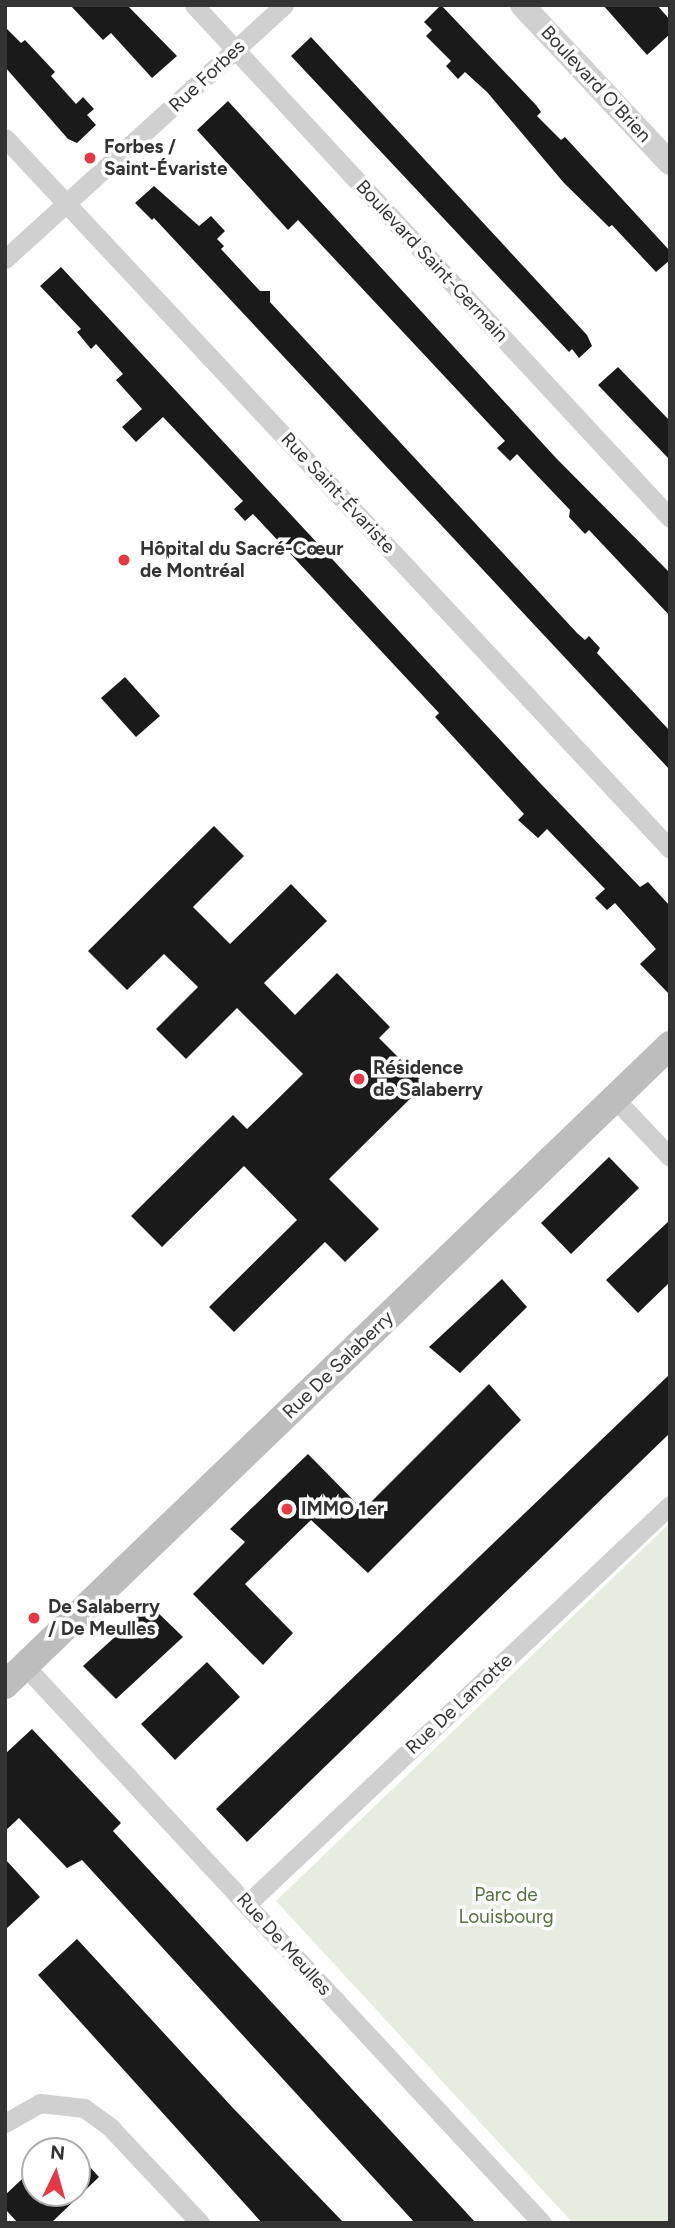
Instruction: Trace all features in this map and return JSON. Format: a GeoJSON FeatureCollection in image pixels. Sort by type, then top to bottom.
{"type":"FeatureCollection","features":[{"type":"Feature","properties":{"kind":"main road","name":"Rue De Salaberry"},"geometry":{"type":"LineString","coordinates":[[15,1676],[670,1045]]}},
{"type":"Feature","properties":{"kind":"street","name":"Boulevard Saint-Germain"},"geometry":{"type":"LineString","coordinates":[[194,5],[670,517]]}},
{"type":"Feature","properties":{"kind":"street","name":"Rue Forbes"},"geometry":{"type":"LineString","coordinates":[[5,260],[284,5]]}},
{"type":"Feature","properties":{"kind":"street","name":"Boulevard O'Brien"},"geometry":{"type":"LineString","coordinates":[[522,5],[670,163]]}},
{"type":"Feature","properties":{"kind":"street","name":"Rue Saint-Évariste"},"geometry":{"type":"LineString","coordinates":[[5,138],[670,849]]}},
{"type":"Feature","properties":{"kind":"street"},"geometry":{"type":"LineString","coordinates":[[614,1098],[670,1157]]}},
{"type":"Feature","properties":{"kind":"street","name":"Rue De Lamotte"},"geometry":{"type":"LineString","coordinates":[[248,1903],[670,1505]]}},
{"type":"Feature","properties":{"kind":"street","name":"Rue De Meulles"},"geometry":{"type":"LineString","coordinates":[[15,1676],[248,1903],[542,2223]]}},
{"type":"Feature","properties":{"kind":"street"},"geometry":{"type":"LineString","coordinates":[[5,2123],[40,2103],[84,2108],[110,2127],[200,2223]]}},
{"type":"Feature","properties":{"kind":"green space","name":"Parc de Louisbourg"},"geometry":{"type":"Polygon","coordinates":[[[670,1523],[670,2223],[573,2223],[276,1901],[670,1523]]]}},
{"type":"Feature","properties":{"kind":"building"},"geometry":{"type":"Polygon","coordinates":[[[70,5],[127,5],[177,56],[152,78],[111,33],[103,40],[70,5]]]}},
{"type":"Feature","properties":{"kind":"building"},"geometry":{"type":"Polygon","coordinates":[[[441,5],[536,105],[541,112],[537,116],[561,140],[565,137],[670,251],[670,260],[656,272],[612,225],[609,227],[564,183],[487,92],[465,72],[458,79],[446,66],[451,61],[426,36],[432,30],[424,22],[441,5]]]}},
{"type":"Feature","properties":{"kind":"building"},"geometry":{"type":"Polygon","coordinates":[[[603,5],[657,5],[670,20],[670,34],[647,55],[603,5]]]}},
{"type":"Feature","properties":{"kind":"building"},"geometry":{"type":"Polygon","coordinates":[[[5,27],[21,43],[25,40],[55,72],[51,76],[76,104],[83,97],[94,109],[87,115],[96,125],[77,143],[68,139],[5,67],[5,27]]]}},
{"type":"Feature","properties":{"kind":"building"},"geometry":{"type":"Polygon","coordinates":[[[311,37],[587,335],[592,346],[579,358],[572,349],[569,352],[291,56],[311,37]]]}},
{"type":"Feature","properties":{"kind":"building"},"geometry":{"type":"Polygon","coordinates":[[[228,101],[556,458],[670,573],[670,616],[589,530],[585,534],[569,517],[570,510],[517,454],[510,461],[497,448],[505,441],[298,220],[288,230],[197,130],[228,101]]]}},
{"type":"Feature","properties":{"kind":"building"},"geometry":{"type":"Polygon","coordinates":[[[154,186],[199,226],[211,216],[225,231],[217,239],[224,246],[221,249],[260,291],[270,291],[270,302],[577,633],[585,640],[589,636],[600,648],[597,653],[670,731],[670,770],[154,218],[152,220],[135,203],[154,186]]]}},
{"type":"Feature","properties":{"kind":"building"},"geometry":{"type":"Polygon","coordinates":[[[61,267],[541,784],[640,887],[648,882],[670,906],[670,995],[640,964],[656,949],[615,903],[607,910],[595,898],[605,889],[547,829],[538,838],[518,820],[524,814],[435,717],[439,713],[253,514],[245,521],[234,509],[243,501],[163,417],[136,442],[122,427],[142,409],[116,380],[123,374],[96,344],[91,349],[77,332],[81,329],[40,286],[61,267]]]}},
{"type":"Feature","properties":{"kind":"building"},"geometry":{"type":"Polygon","coordinates":[[[618,367],[670,421],[670,460],[598,385],[618,367]]]}},
{"type":"Feature","properties":{"kind":"building"},"geometry":{"type":"Polygon","coordinates":[[[125,677],[160,716],[136,737],[101,698],[125,677]]]}},
{"type":"Feature","properties":{"kind":"building","name":"Résidence de Salaberry"},"geometry":{"type":"Polygon","coordinates":[[[214,826],[244,856],[193,907],[230,944],[291,884],[327,921],[264,983],[295,1015],[337,973],[390,1027],[379,1038],[425,1084],[329,1179],[379,1229],[345,1262],[325,1242],[234,1332],[209,1307],[297,1220],[244,1166],[162,1247],[131,1216],[233,1115],[247,1129],[303,1074],[237,1008],[186,1059],[156,1029],[198,987],[164,954],[127,990],[88,951],[214,826]]]}},
{"type":"Feature","properties":{"kind":"building"},"geometry":{"type":"Polygon","coordinates":[[[609,1157],[639,1188],[571,1254],[541,1223],[609,1157]]]}},
{"type":"Feature","properties":{"kind":"building"},"geometry":{"type":"Polygon","coordinates":[[[670,1220],[670,1282],[638,1313],[606,1280],[670,1220]]]}},
{"type":"Feature","properties":{"kind":"building"},"geometry":{"type":"Polygon","coordinates":[[[502,1279],[527,1307],[460,1373],[429,1347],[502,1279]]]}},
{"type":"Feature","properties":{"kind":"building"},"geometry":{"type":"Polygon","coordinates":[[[670,1374],[670,1433],[247,1842],[216,1809],[670,1374]]]}},
{"type":"Feature","properties":{"kind":"building"},"geometry":{"type":"Polygon","coordinates":[[[489,1384],[521,1420],[368,1573],[311,1520],[245,1584],[293,1633],[263,1665],[193,1594],[245,1542],[230,1529],[308,1454],[363,1510],[489,1384]]]}},
{"type":"Feature","properties":{"kind":"building"},"geometry":{"type":"Polygon","coordinates":[[[150,1605],[183,1637],[116,1699],[83,1666],[150,1605]]]}},
{"type":"Feature","properties":{"kind":"building"},"geometry":{"type":"Polygon","coordinates":[[[207,1662],[240,1697],[175,1760],[141,1724],[207,1662]]]}},
{"type":"Feature","properties":{"kind":"building"},"geometry":{"type":"Polygon","coordinates":[[[32,1729],[121,1823],[113,1831],[476,2223],[415,2223],[82,1860],[67,1868],[19,1818],[5,1831],[5,1754],[32,1729]]]}},
{"type":"Feature","properties":{"kind":"building"},"geometry":{"type":"Polygon","coordinates":[[[5,1859],[40,1897],[5,1930],[5,1859]]]}},
{"type":"Feature","properties":{"kind":"building"},"geometry":{"type":"Polygon","coordinates":[[[77,1939],[233,2108],[344,2223],[262,2223],[38,1975],[77,1939]]]}},
{"type":"Feature","properties":{"kind":"building"},"geometry":{"type":"Polygon","coordinates":[[[91,2168],[99,2177],[91,2185],[91,2168]]]}},
{"type":"Feature","properties":{"kind":"building"},"geometry":{"type":"Polygon","coordinates":[[[21,2180],[21,2207],[68,2207],[51,2223],[18,2223],[5,2209],[5,2195],[21,2180]]]}},
{"type":"Feature","properties":{"kind":"place","name":"Forbes / Saint-Évariste"},"geometry":{"type":"Point","coordinates":[90,158]}},
{"type":"Feature","properties":{"kind":"place","name":"Hôpital du Sacré-Cœur de Montréal"},"geometry":{"type":"Point","coordinates":[124,560]}},
{"type":"Feature","properties":{"kind":"place","name":"Résidence de Salaberry"},"geometry":{"type":"Point","coordinates":[359,1079]}},
{"type":"Feature","properties":{"kind":"place","name":"IMMO 1er"},"geometry":{"type":"Point","coordinates":[287,1509]}},
{"type":"Feature","properties":{"kind":"place","name":"De Salaberry / De Meulles"},"geometry":{"type":"Point","coordinates":[34,1618]}}]}
